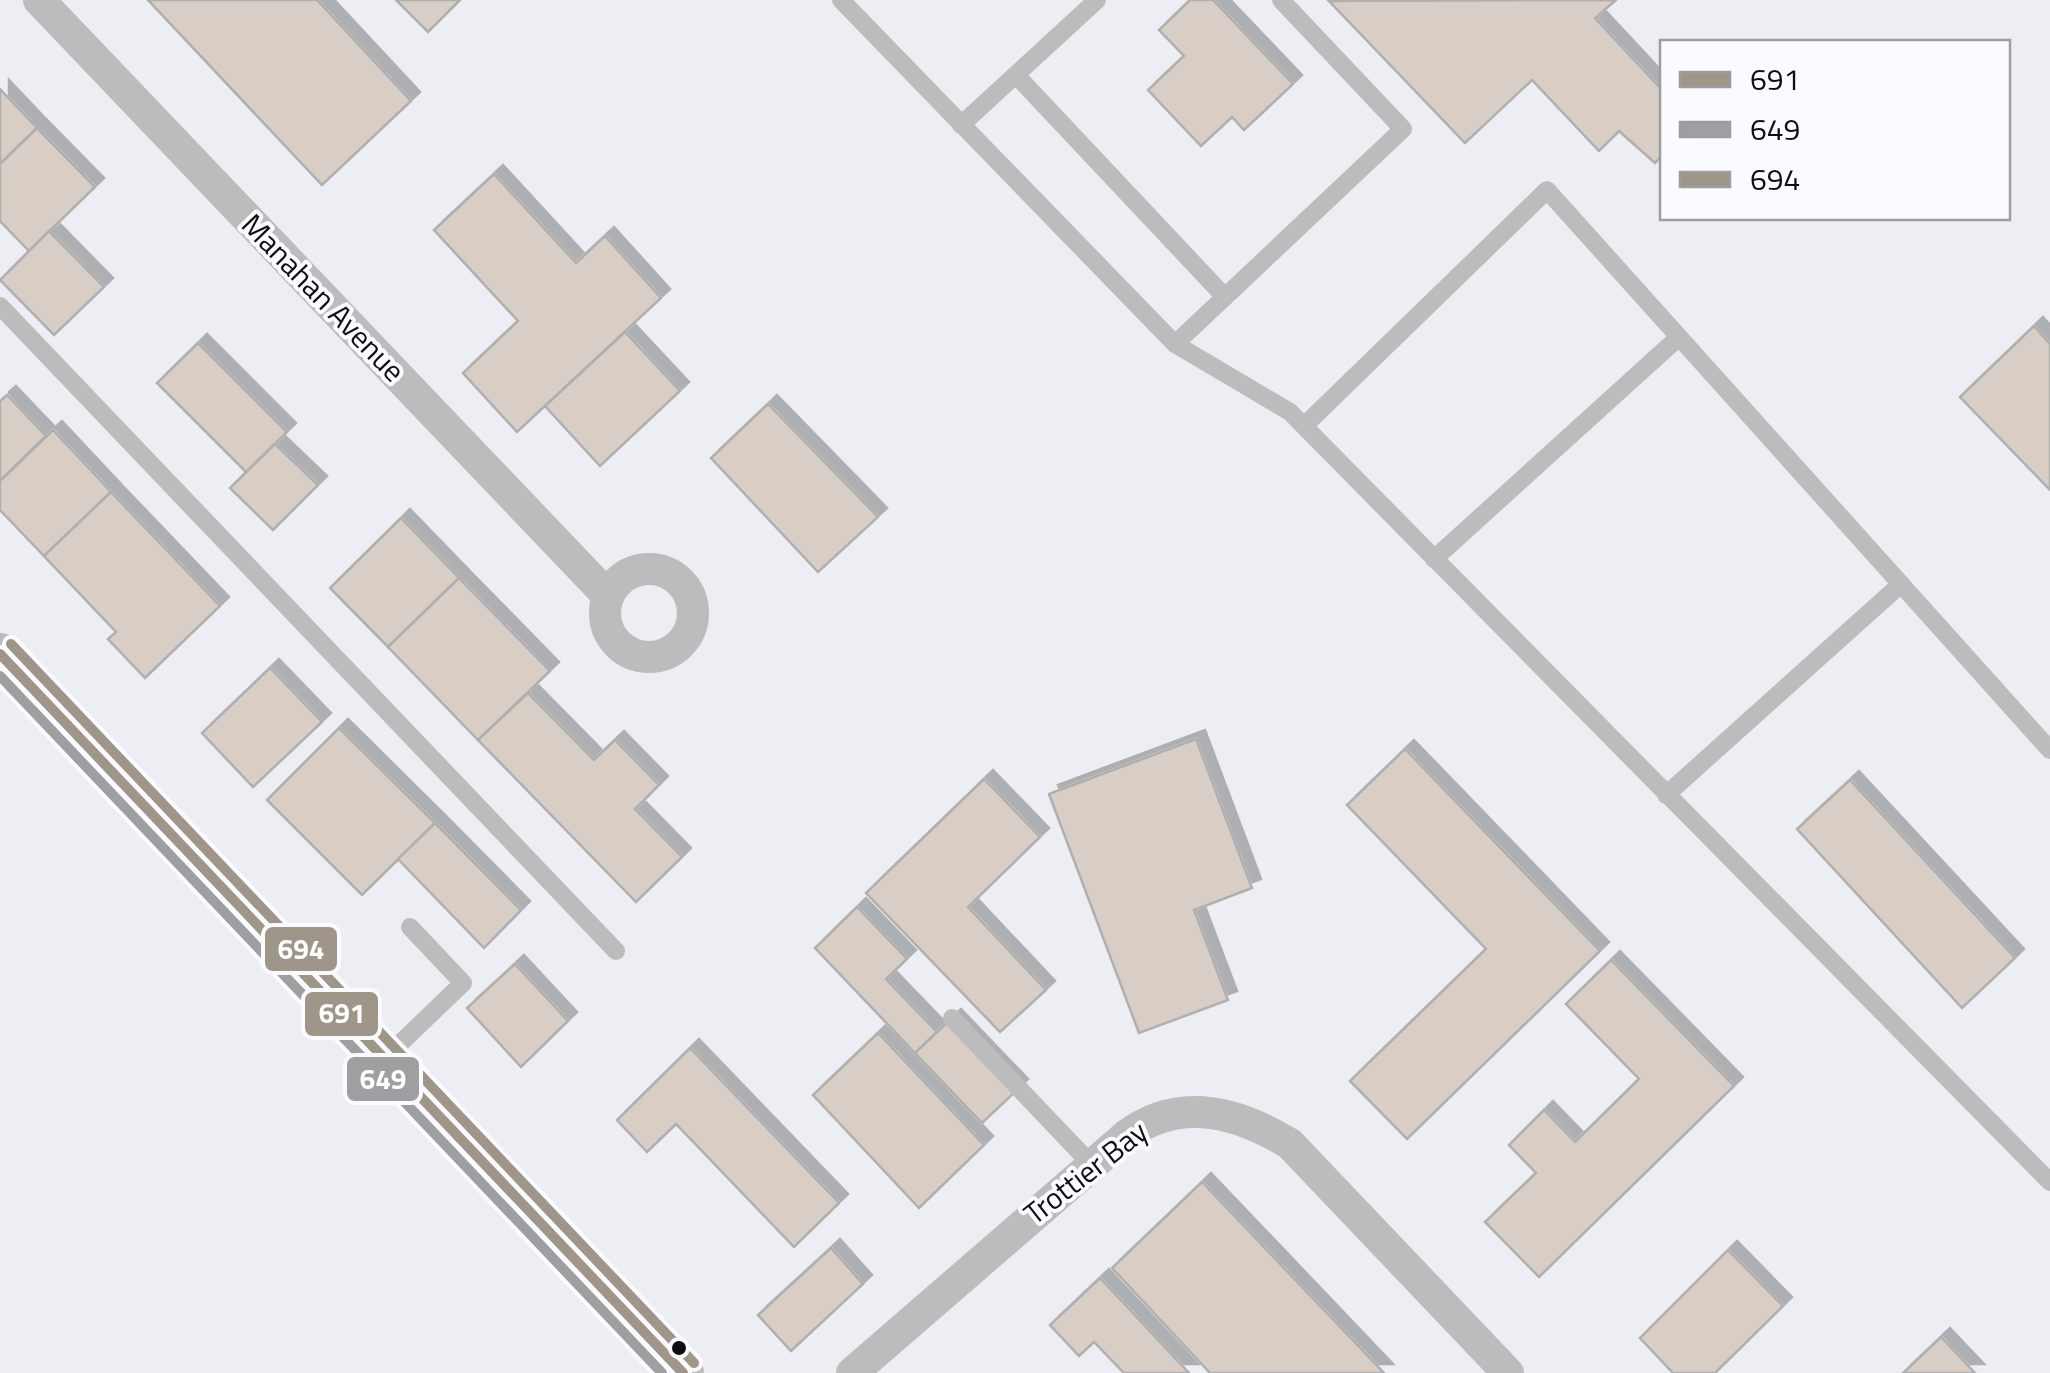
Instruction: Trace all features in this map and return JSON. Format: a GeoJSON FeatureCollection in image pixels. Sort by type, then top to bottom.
{"type":"FeatureCollection","features":[{"type":"Feature","properties":{"kind":"street","name":"Manahan Avenue"},"geometry":{"type":"LineString","coordinates":[[39,0],[608,596]]}},
{"type":"Feature","properties":{"kind":"street"},"geometry":{"type":"LineString","coordinates":[[0,654],[683,1373]]}},
{"type":"Feature","properties":{"kind":"street","name":"Trottier Bay"},"geometry":{"type":"LineString","coordinates":[[852,1373],[1146,1121],[1208,1110],[1253,1121],[1290,1144],[1508,1373]]}},
{"type":"Feature","properties":{"kind":"lane"},"geometry":{"type":"LineString","coordinates":[[841,0],[1175,344],[1290,412],[2050,1182]]}},
{"type":"Feature","properties":{"kind":"lane"},"geometry":{"type":"LineString","coordinates":[[962,125],[1097,0]]}},
{"type":"Feature","properties":{"kind":"lane"},"geometry":{"type":"LineString","coordinates":[[1175,344],[1403,129],[1280,0]]}},
{"type":"Feature","properties":{"kind":"lane"},"geometry":{"type":"LineString","coordinates":[[1016,75],[1225,297]]}},
{"type":"Feature","properties":{"kind":"lane"},"geometry":{"type":"LineString","coordinates":[[1304,426],[1547,190],[2050,750]]}},
{"type":"Feature","properties":{"kind":"lane"},"geometry":{"type":"LineString","coordinates":[[0,306],[616,951]]}},
{"type":"Feature","properties":{"kind":"lane"},"geometry":{"type":"LineString","coordinates":[[1434,559],[1679,337]]}},
{"type":"Feature","properties":{"kind":"lane"},"geometry":{"type":"LineString","coordinates":[[1666,795],[1901,584]]}},
{"type":"Feature","properties":{"kind":"lane"},"geometry":{"type":"LineString","coordinates":[[384,1059],[463,983],[410,927]]}},
{"type":"Feature","properties":{"kind":"lane"},"geometry":{"type":"LineString","coordinates":[[952,1018],[1092,1165]]}},
{"type":"Feature","properties":{"kind":"building"},"geometry":{"type":"Polygon","coordinates":[[[148,0],[317,0],[411,101],[322,185],[148,0]]]}},
{"type":"Feature","properties":{"kind":"building"},"geometry":{"type":"Polygon","coordinates":[[[396,0],[460,0],[428,32],[396,0]]]}},
{"type":"Feature","properties":{"kind":"building"},"geometry":{"type":"Polygon","coordinates":[[[1190,0],[1213,0],[1293,84],[1244,130],[1232,117],[1201,146],[1148,90],[1184,56],[1159,30],[1190,0]]]}},
{"type":"Feature","properties":{"kind":"building"},"geometry":{"type":"Polygon","coordinates":[[[1616,0],[1595,18],[1660,88],[1660,158],[1655,163],[1619,131],[1599,151],[1532,80],[1465,143],[1329,1],[1616,0]]]}},
{"type":"Feature","properties":{"kind":"building"},"geometry":{"type":"Polygon","coordinates":[[[0,89],[37,128],[0,164],[0,89]]]}},
{"type":"Feature","properties":{"kind":"building"},"geometry":{"type":"Polygon","coordinates":[[[37,128],[95,187],[29,251],[0,221],[0,164],[37,128]]]}},
{"type":"Feature","properties":{"kind":"building"},"geometry":{"type":"Polygon","coordinates":[[[494,174],[576,263],[605,236],[661,298],[517,432],[463,373],[518,321],[434,230],[494,174]]]}},
{"type":"Feature","properties":{"kind":"building"},"geometry":{"type":"Polygon","coordinates":[[[49,231],[104,287],[54,335],[0,280],[49,231]]]}},
{"type":"Feature","properties":{"kind":"building"},"geometry":{"type":"Polygon","coordinates":[[[2034,326],[2050,344],[2050,490],[1960,397],[2034,326]]]}},
{"type":"Feature","properties":{"kind":"building"},"geometry":{"type":"Polygon","coordinates":[[[625,332],[680,391],[600,466],[545,406],[625,332]]]}},
{"type":"Feature","properties":{"kind":"building"},"geometry":{"type":"Polygon","coordinates":[[[198,343],[287,432],[246,472],[157,383],[198,343]]]}},
{"type":"Feature","properties":{"kind":"building"},"geometry":{"type":"Polygon","coordinates":[[[7,395],[46,436],[0,481],[0,401],[7,395]]]}},
{"type":"Feature","properties":{"kind":"building"},"geometry":{"type":"Polygon","coordinates":[[[768,404],[878,517],[818,572],[711,458],[768,404]]]}},
{"type":"Feature","properties":{"kind":"building"},"geometry":{"type":"Polygon","coordinates":[[[53,430],[111,492],[44,556],[0,510],[0,481],[53,430]]]}},
{"type":"Feature","properties":{"kind":"building"},"geometry":{"type":"Polygon","coordinates":[[[275,444],[318,485],[273,530],[230,488],[275,444]]]}},
{"type":"Feature","properties":{"kind":"building"},"geometry":{"type":"Polygon","coordinates":[[[111,492],[220,606],[145,678],[108,639],[116,632],[44,556],[111,492]]]}},
{"type":"Feature","properties":{"kind":"building"},"geometry":{"type":"Polygon","coordinates":[[[401,518],[459,578],[388,647],[330,588],[401,518]]]}},
{"type":"Feature","properties":{"kind":"building"},"geometry":{"type":"Polygon","coordinates":[[[459,578],[550,671],[478,740],[388,647],[459,578]]]}},
{"type":"Feature","properties":{"kind":"building"},"geometry":{"type":"Polygon","coordinates":[[[270,668],[322,722],[253,787],[202,733],[270,668]]]}},
{"type":"Feature","properties":{"kind":"building"},"geometry":{"type":"Polygon","coordinates":[[[528,693],[594,760],[615,740],[659,785],[635,809],[682,857],[636,902],[478,740],[528,693]]]}},
{"type":"Feature","properties":{"kind":"building"},"geometry":{"type":"Polygon","coordinates":[[[339,728],[435,823],[362,895],[267,800],[339,728]]]}},
{"type":"Feature","properties":{"kind":"building"},"geometry":{"type":"Polygon","coordinates":[[[1196,739],[1252,888],[1194,910],[1228,1000],[1139,1033],[1049,794],[1196,739]]]}},
{"type":"Feature","properties":{"kind":"building"},"geometry":{"type":"Polygon","coordinates":[[[1405,749],[1600,951],[1407,1139],[1350,1081],[1486,949],[1347,805],[1405,749]]]}},
{"type":"Feature","properties":{"kind":"building"},"geometry":{"type":"Polygon","coordinates":[[[984,779],[1040,837],[968,907],[1046,990],[1000,1032],[866,893],[984,779]]]}},
{"type":"Feature","properties":{"kind":"building"},"geometry":{"type":"Polygon","coordinates":[[[1850,780],[2015,958],[1962,1008],[1797,829],[1850,780]]]}},
{"type":"Feature","properties":{"kind":"building"},"geometry":{"type":"Polygon","coordinates":[[[435,823],[521,910],[484,948],[398,859],[435,823]]]}},
{"type":"Feature","properties":{"kind":"building"},"geometry":{"type":"Polygon","coordinates":[[[857,907],[907,959],[886,979],[937,1032],[915,1053],[815,948],[857,907]]]}},
{"type":"Feature","properties":{"kind":"building"},"geometry":{"type":"Polygon","coordinates":[[[1611,960],[1734,1086],[1539,1277],[1485,1222],[1536,1173],[1509,1145],[1544,1110],[1575,1142],[1639,1079],[1566,1004],[1611,960]]]}},
{"type":"Feature","properties":{"kind":"building"},"geometry":{"type":"Polygon","coordinates":[[[515,964],[568,1021],[521,1067],[467,1008],[515,964]]]}},
{"type":"Feature","properties":{"kind":"building"},"geometry":{"type":"Polygon","coordinates":[[[952,1018],[1019,1088],[982,1123],[915,1053],[952,1018]]]}},
{"type":"Feature","properties":{"kind":"building"},"geometry":{"type":"Polygon","coordinates":[[[878,1033],[984,1145],[919,1208],[813,1095],[878,1033]]]}},
{"type":"Feature","properties":{"kind":"building"},"geometry":{"type":"Polygon","coordinates":[[[690,1048],[839,1203],[794,1247],[676,1124],[647,1152],[617,1120],[690,1048]]]}},
{"type":"Feature","properties":{"kind":"building"},"geometry":{"type":"Polygon","coordinates":[[[1202,1182],[1384,1373],[1210,1373],[1112,1268],[1202,1182]]]}},
{"type":"Feature","properties":{"kind":"building"},"geometry":{"type":"Polygon","coordinates":[[[831,1248],[863,1284],[791,1351],[758,1315],[831,1248]]]}},
{"type":"Feature","properties":{"kind":"building"},"geometry":{"type":"Polygon","coordinates":[[[1728,1250],[1783,1306],[1715,1373],[1673,1373],[1640,1338],[1728,1250]]]}},
{"type":"Feature","properties":{"kind":"building"},"geometry":{"type":"Polygon","coordinates":[[[1100,1278],[1189,1373],[1124,1373],[1094,1342],[1079,1356],[1050,1325],[1100,1278]]]}},
{"type":"Feature","properties":{"kind":"building"},"geometry":{"type":"Polygon","coordinates":[[[1941,1337],[1975,1373],[1903,1373],[1941,1337]]]}},
{"type":"Feature","properties":{"kind":"transit line","name":"694"},"geometry":{"type":"LineString","coordinates":[[11,644],[694,1363]]}},
{"type":"Feature","properties":{"kind":"transit line","name":"691"},"geometry":{"type":"LineString","coordinates":[[0,654],[683,1373]]}},
{"type":"Feature","properties":{"kind":"transit line","name":"649"},"geometry":{"type":"LineString","coordinates":[[0,676],[662,1373]]}}]}
